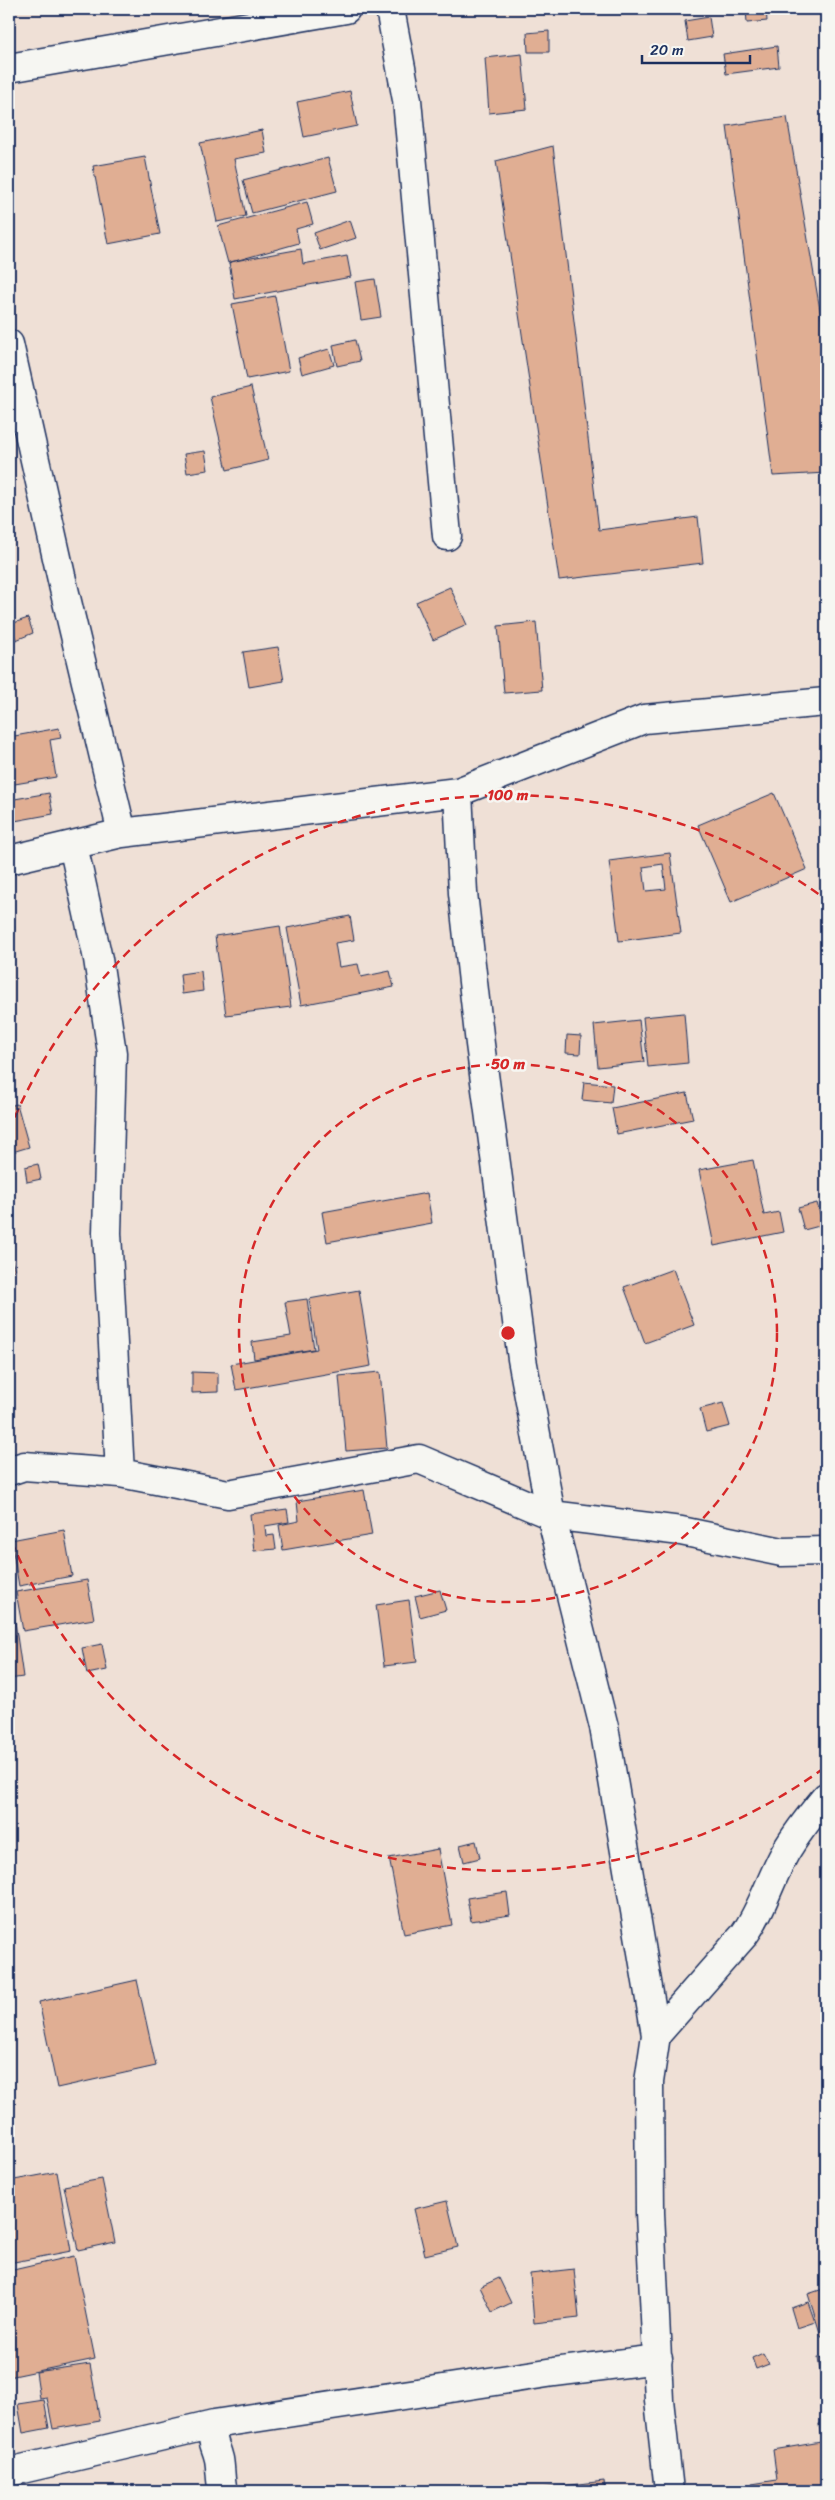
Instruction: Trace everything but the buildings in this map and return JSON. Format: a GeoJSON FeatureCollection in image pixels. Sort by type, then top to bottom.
{"type":"FeatureCollection","features":[{"type":"Feature","properties":{"kind":"street"},"geometry":{"type":"LineString","coordinates":[[9,68],[346,9]]}},
{"type":"Feature","properties":{"kind":"street"},"geometry":{"type":"LineString","coordinates":[[390,9],[407,100],[447,536]]}},
{"type":"Feature","properties":{"kind":"street"},"geometry":{"type":"LineString","coordinates":[[9,344],[64,589],[122,832]]}},
{"type":"Feature","properties":{"kind":"street"},"geometry":{"type":"LineString","coordinates":[[9,860],[122,832],[458,792],[644,719],[826,702]]}},
{"type":"Feature","properties":{"kind":"street"},"geometry":{"type":"LineString","coordinates":[[458,792],[463,892],[480,1044],[522,1360],[551,1515],[604,1727],[656,2035],[649,2082],[648,2124],[658,2359],[669,2491]]}},
{"type":"Feature","properties":{"kind":"street"},"geometry":{"type":"LineString","coordinates":[[73,844],[98,959],[112,1053],[107,1233],[120,1473]]}},
{"type":"Feature","properties":{"kind":"street"},"geometry":{"type":"LineString","coordinates":[[9,1471],[24,1466],[120,1473],[228,1494],[419,1459],[551,1515],[681,1531],[782,1552],[826,1550]]}},
{"type":"Feature","properties":{"kind":"street"},"geometry":{"type":"LineString","coordinates":[[656,2035],[752,1924],[785,1854],[804,1822],[826,1797]]}},
{"type":"Feature","properties":{"kind":"street"},"geometry":{"type":"LineString","coordinates":[[9,2472],[214,2424],[554,2372],[658,2359]]}},
{"type":"Feature","properties":{"kind":"street"},"geometry":{"type":"LineString","coordinates":[[214,2424],[212,2441],[219,2460],[219,2478],[223,2491]]}}]}
